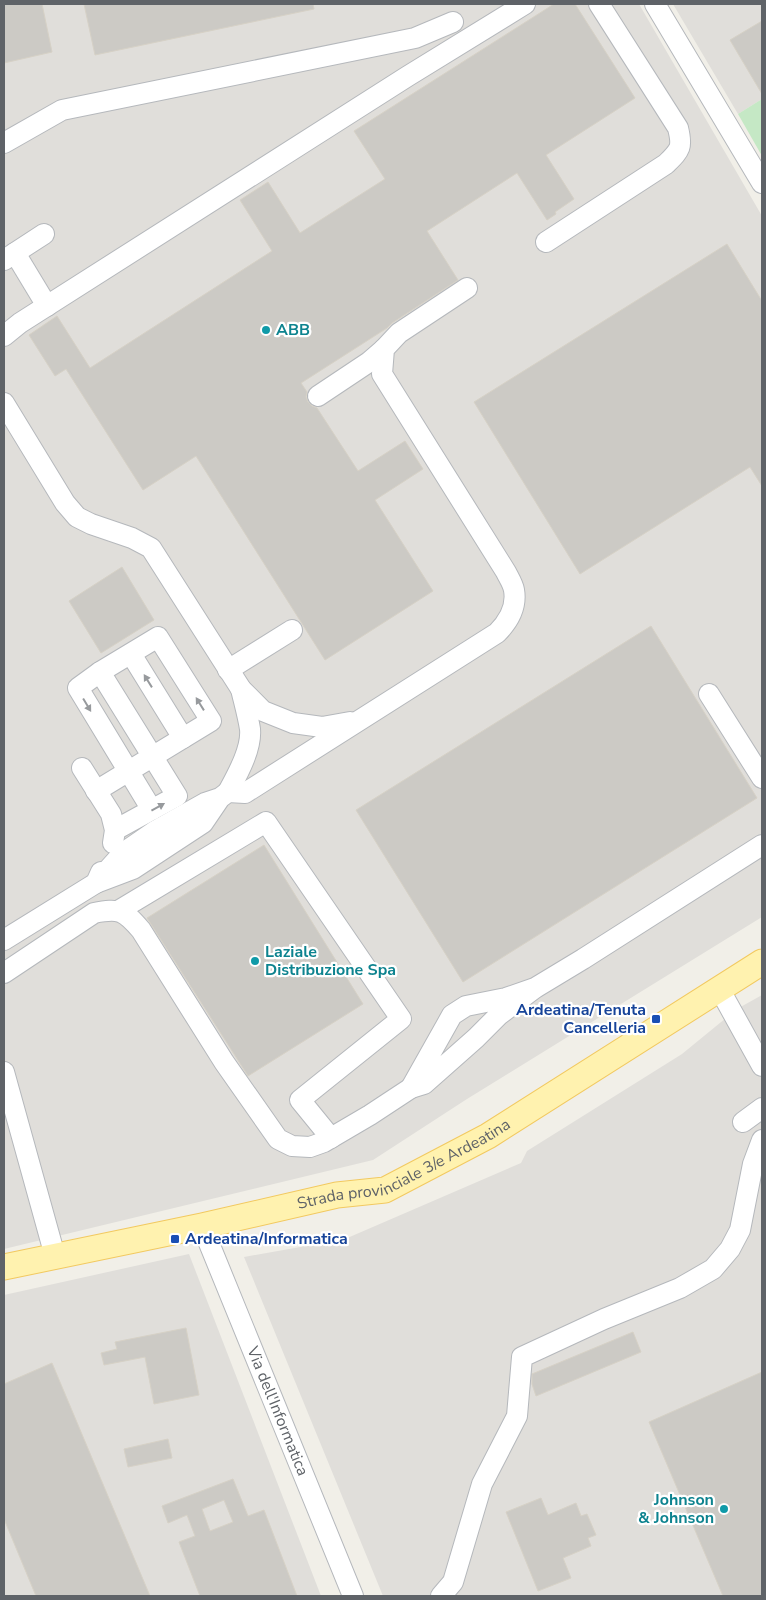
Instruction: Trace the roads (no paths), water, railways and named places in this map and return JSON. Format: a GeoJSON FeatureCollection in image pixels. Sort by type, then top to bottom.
{"type":"FeatureCollection","features":[{"type":"Feature","properties":{"kind":"main road","name":"Strada provinciale 3/e Ardeatina"},"geometry":{"type":"LineString","coordinates":[[4,1267],[202,1226],[337,1195],[385,1190],[488,1136],[762,962]]}},
{"type":"Feature","properties":{"kind":"street"},"geometry":{"type":"LineString","coordinates":[[4,336],[20,323],[408,76],[525,4]]}},
{"type":"Feature","properties":{"kind":"street"},"geometry":{"type":"LineString","coordinates":[[546,242],[666,164],[680,149],[681,141],[678,128],[599,4]]}},
{"type":"Feature","properties":{"kind":"street"},"geometry":{"type":"LineString","coordinates":[[655,4],[762,182]]}},
{"type":"Feature","properties":{"kind":"street"},"geometry":{"type":"LineString","coordinates":[[4,143],[62,110],[416,38],[453,22]]}},
{"type":"Feature","properties":{"kind":"street"},"geometry":{"type":"LineString","coordinates":[[44,234],[9,256],[47,306]]}},
{"type":"Feature","properties":{"kind":"street"},"geometry":{"type":"LineString","coordinates":[[318,396],[375,368],[384,349],[399,333],[467,288]]}},
{"type":"Feature","properties":{"kind":"street"},"geometry":{"type":"LineString","coordinates":[[224,795],[246,793],[497,633],[507,622],[513,607],[514,590],[506,572],[375,368]]}},
{"type":"Feature","properties":{"kind":"street"},"geometry":{"type":"LineString","coordinates":[[4,403],[65,503],[77,517],[91,524],[132,538],[152,548],[228,670],[241,689],[263,711],[293,723],[322,727],[361,720]]}},
{"type":"Feature","properties":{"kind":"street"},"geometry":{"type":"LineString","coordinates":[[228,670],[292,630]]}},
{"type":"Feature","properties":{"kind":"street"},"geometry":{"type":"LineString","coordinates":[[96,791],[128,772],[183,738],[210,720],[158,637],[100,672],[78,688],[128,772],[152,810]]}},
{"type":"Feature","properties":{"kind":"street"},"geometry":{"type":"LineString","coordinates":[[131,654],[183,738]]}},
{"type":"Feature","properties":{"kind":"street"},"geometry":{"type":"LineString","coordinates":[[100,672],[177,796],[115,830]]}},
{"type":"Feature","properties":{"kind":"street"},"geometry":{"type":"LineString","coordinates":[[4,940],[96,883],[133,869],[203,823],[224,795],[241,767],[247,749],[250,730],[241,689]]}},
{"type":"Feature","properties":{"kind":"street"},"geometry":{"type":"LineString","coordinates":[[709,694],[762,778]]}},
{"type":"Feature","properties":{"kind":"street"},"geometry":{"type":"LineString","coordinates":[[82,768],[110,814],[115,830],[112,847],[96,883]]}},
{"type":"Feature","properties":{"kind":"street"},"geometry":{"type":"LineString","coordinates":[[118,911],[266,822],[401,1019],[300,1100],[331,1138]]}},
{"type":"Feature","properties":{"kind":"street"},"geometry":{"type":"LineString","coordinates":[[4,973],[94,913],[108,910],[129,915],[141,930],[224,1062],[278,1139],[292,1146],[310,1147],[331,1138],[411,1088],[424,1084],[476,1038],[499,1014],[535,988],[762,845]]}},
{"type":"Feature","properties":{"kind":"street"},"geometry":{"type":"LineString","coordinates":[[411,1088],[452,1015],[466,1006],[506,998],[535,988]]}},
{"type":"Feature","properties":{"kind":"street"},"geometry":{"type":"LineString","coordinates":[[720,990],[762,1066]]}},
{"type":"Feature","properties":{"kind":"street"},"geometry":{"type":"LineString","coordinates":[[4,1072],[55,1256]]}},
{"type":"Feature","properties":{"kind":"street"},"geometry":{"type":"LineString","coordinates":[[743,1122],[762,1108]]}},
{"type":"Feature","properties":{"kind":"street"},"geometry":{"type":"LineString","coordinates":[[441,1596],[453,1582],[482,1484],[517,1416],[522,1357],[680,1288],[712,1269],[730,1249],[740,1230],[753,1164],[762,1140]]}},
{"type":"Feature","properties":{"kind":"street","name":"Via dell'Informatica"},"geometry":{"type":"LineString","coordinates":[[202,1226],[353,1596]]}},
{"type":"Feature","properties":{"kind":"place","name":"ABB"},"geometry":{"type":"Point","coordinates":[266,330]}},
{"type":"Feature","properties":{"kind":"place","name":"Laziale Distribuzione Spa"},"geometry":{"type":"Point","coordinates":[255,961]}},
{"type":"Feature","properties":{"kind":"place","name":"Ardeatina/Tenuta Cancelleria"},"geometry":{"type":"Point","coordinates":[656,1019]}},
{"type":"Feature","properties":{"kind":"place","name":"Ardeatina/Informatica"},"geometry":{"type":"Point","coordinates":[175,1239]}},
{"type":"Feature","properties":{"kind":"place","name":"Johnson & Johnson"},"geometry":{"type":"Point","coordinates":[724,1509]}}]}
